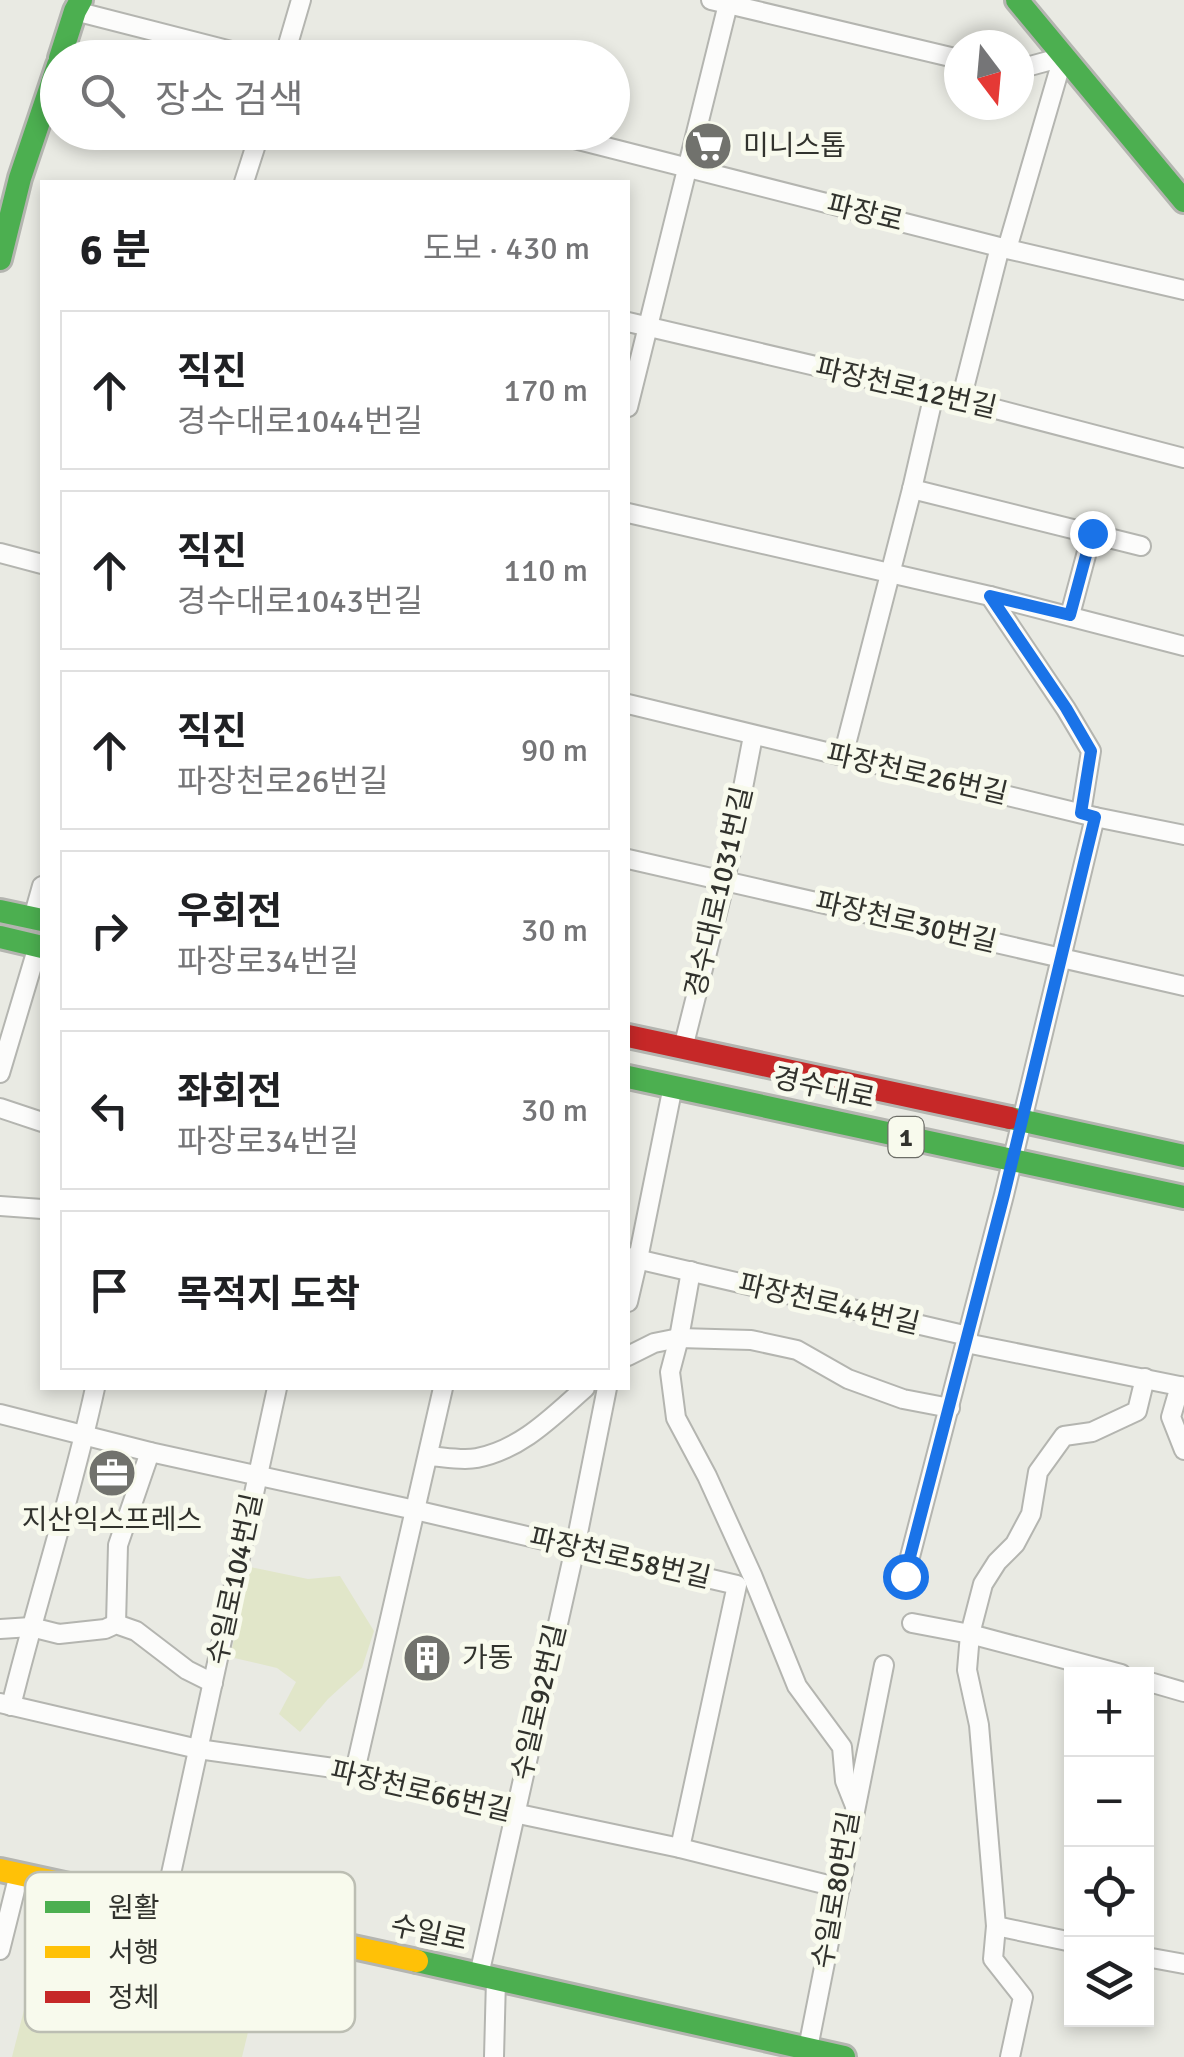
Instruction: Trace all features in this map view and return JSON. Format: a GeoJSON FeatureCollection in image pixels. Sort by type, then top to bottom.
{"type":"FeatureCollection","features":[{"type":"Feature","properties":{"kind":"main road"},"geometry":{"type":"LineString","coordinates":[[1017,0],[1184,201]]}},
{"type":"Feature","properties":{"kind":"main road"},"geometry":{"type":"LineString","coordinates":[[66,40],[78,6]]}},
{"type":"Feature","properties":{"kind":"main road"},"geometry":{"type":"LineString","coordinates":[[0,259],[10,173],[40,106]]}},
{"type":"Feature","properties":{"kind":"main road"},"geometry":{"type":"LineString","coordinates":[[0,937],[40,946]]}},
{"type":"Feature","properties":{"kind":"main road","name":"경수대로"},"geometry":{"type":"LineString","coordinates":[[630,1036],[1184,1156]]}},
{"type":"Feature","properties":{"kind":"main road","name":"경수대로"},"geometry":{"type":"LineString","coordinates":[[630,1077],[1184,1196]]}},
{"type":"Feature","properties":{"kind":"main road","name":"수일로"},"geometry":{"type":"LineString","coordinates":[[355,1948],[844,2057]]}},
{"type":"Feature","properties":{"kind":"street"},"geometry":{"type":"LineString","coordinates":[[289,40],[301,0]]}},
{"type":"Feature","properties":{"kind":"street"},"geometry":{"type":"LineString","coordinates":[[630,399],[723,1],[944,55]]}},
{"type":"Feature","properties":{"kind":"street"},"geometry":{"type":"LineString","coordinates":[[78,6],[196,40]]}},
{"type":"Feature","properties":{"kind":"street"},"geometry":{"type":"LineString","coordinates":[[1034,65],[1063,57]]}},
{"type":"Feature","properties":{"kind":"street"},"geometry":{"type":"LineString","coordinates":[[961,400],[1003,248],[1063,57]]}},
{"type":"Feature","properties":{"kind":"street"},"geometry":{"type":"LineString","coordinates":[[245,180],[254,150]]}},
{"type":"Feature","properties":{"kind":"street","name":"파장로"},"geometry":{"type":"LineString","coordinates":[[615,150],[1184,290]]}},
{"type":"Feature","properties":{"kind":"street","name":"파장천로12번길"},"geometry":{"type":"LineString","coordinates":[[630,323],[961,400],[1184,458]]}},
{"type":"Feature","properties":{"kind":"street"},"geometry":{"type":"LineString","coordinates":[[843,756],[934,394]]}},
{"type":"Feature","properties":{"kind":"street"},"geometry":{"type":"LineString","coordinates":[[912,489],[1141,546]]}},
{"type":"Feature","properties":{"kind":"street"},"geometry":{"type":"LineString","coordinates":[[630,513],[1070,615],[1184,646]]}},
{"type":"Feature","properties":{"kind":"street"},"geometry":{"type":"LineString","coordinates":[[1070,615],[1092,533]]}},
{"type":"Feature","properties":{"kind":"street"},"geometry":{"type":"LineString","coordinates":[[0,553],[40,563]]}},
{"type":"Feature","properties":{"kind":"street"},"geometry":{"type":"LineString","coordinates":[[905,1576],[1062,958],[1088,815],[1091,751],[990,596]]}},
{"type":"Feature","properties":{"kind":"street","name":"파장천로26번길"},"geometry":{"type":"LineString","coordinates":[[630,705],[1184,835]]}},
{"type":"Feature","properties":{"kind":"street","name":"경수대로1031번길"},"geometry":{"type":"LineString","coordinates":[[683,1048],[725,881],[753,736]]}},
{"type":"Feature","properties":{"kind":"street","name":"파장천로30번길"},"geometry":{"type":"LineString","coordinates":[[630,858],[1184,986]]}},
{"type":"Feature","properties":{"kind":"street"},"geometry":{"type":"LineString","coordinates":[[18,916],[40,888]]}},
{"type":"Feature","properties":{"kind":"street"},"geometry":{"type":"LineString","coordinates":[[0,1073],[40,946]]}},
{"type":"Feature","properties":{"kind":"street"},"geometry":{"type":"LineString","coordinates":[[630,1284],[672,1086]]}},
{"type":"Feature","properties":{"kind":"street"},"geometry":{"type":"LineString","coordinates":[[0,1108],[40,1121]]}},
{"type":"Feature","properties":{"kind":"street"},"geometry":{"type":"LineString","coordinates":[[0,1206],[40,1209]]}},
{"type":"Feature","properties":{"kind":"street","name":"파장천로44번길"},"geometry":{"type":"LineString","coordinates":[[633,1258],[1067,1365],[1182,1387]]}},
{"type":"Feature","properties":{"kind":"street"},"geometry":{"type":"LineString","coordinates":[[679,1338],[690,1271]]}},
{"type":"Feature","properties":{"kind":"street"},"geometry":{"type":"LineString","coordinates":[[630,1355],[654,1343],[679,1338],[751,1340],[798,1350],[848,1380],[903,1399],[950,1408]]}},
{"type":"Feature","properties":{"kind":"street","name":"수일로80번길"},"geometry":{"type":"LineString","coordinates":[[679,1338],[670,1372],[676,1418],[707,1476],[798,1686],[842,1747],[845,1781],[855,1806],[808,2048]]}},
{"type":"Feature","properties":{"kind":"street"},"geometry":{"type":"LineString","coordinates":[[1136,1411],[1144,1378]]}},
{"type":"Feature","properties":{"kind":"street"},"geometry":{"type":"LineString","coordinates":[[1182,1387],[1171,1417],[1184,1450]]}},
{"type":"Feature","properties":{"kind":"street"},"geometry":{"type":"LineString","coordinates":[[6,1705],[95,1390]]}},
{"type":"Feature","properties":{"kind":"street","name":"수일로104번길"},"geometry":{"type":"LineString","coordinates":[[171,1872],[277,1390]]}},
{"type":"Feature","properties":{"kind":"street"},"geometry":{"type":"LineString","coordinates":[[355,1771],[443,1390]]}},
{"type":"Feature","properties":{"kind":"street"},"geometry":{"type":"LineString","coordinates":[[428,1456],[475,1458],[505,1448],[534,1433],[583,1390]]}},
{"type":"Feature","properties":{"kind":"street","name":"수일로92번길"},"geometry":{"type":"LineString","coordinates":[[494,2057],[487,1977],[514,1813],[576,1548],[607,1390]]}},
{"type":"Feature","properties":{"kind":"street"},"geometry":{"type":"LineString","coordinates":[[1010,2057],[1023,1997],[993,1959],[996,1926],[979,1725],[966,1670],[970,1634],[983,1584],[1015,1544],[1031,1514],[1038,1472],[1064,1436],[1092,1432],[1136,1411],[1171,1417]]}},
{"type":"Feature","properties":{"kind":"street","name":"파장천로58번길"},"geometry":{"type":"LineString","coordinates":[[0,1414],[150,1452],[737,1585],[680,1848]]}},
{"type":"Feature","properties":{"kind":"street"},"geometry":{"type":"LineString","coordinates":[[0,1629],[30,1627],[59,1634],[105,1629],[116,1624],[118,1544],[150,1452]]}},
{"type":"Feature","properties":{"kind":"street"},"geometry":{"type":"LineString","coordinates":[[912,1623],[1095,1667]]}},
{"type":"Feature","properties":{"kind":"street","name":"수일로104번길"},"geometry":{"type":"LineString","coordinates":[[116,1624],[136,1631],[187,1670],[212,1683]]}},
{"type":"Feature","properties":{"kind":"street"},"geometry":{"type":"LineString","coordinates":[[855,1806],[884,1665]]}},
{"type":"Feature","properties":{"kind":"street"},"geometry":{"type":"LineString","coordinates":[[1154,1684],[1184,1692]]}},
{"type":"Feature","properties":{"kind":"street","name":"파장천로66번길"},"geometry":{"type":"LineString","coordinates":[[6,1705],[198,1749],[355,1771],[514,1813],[680,1848],[840,1888]]}},
{"type":"Feature","properties":{"kind":"street"},"geometry":{"type":"LineString","coordinates":[[0,1950],[10,1872]]}},
{"type":"Feature","properties":{"kind":"street"},"geometry":{"type":"LineString","coordinates":[[996,1926],[1064,1940]]}},
{"type":"Feature","properties":{"kind":"street"},"geometry":{"type":"LineString","coordinates":[[1154,1958],[1184,1964]]}},
{"type":"Feature","properties":{"kind":"green space"},"geometry":{"type":"Polygon","coordinates":[[[250,1567],[308,1579],[340,1576],[374,1631],[362,1668],[300,1732],[279,1714],[296,1682],[277,1668],[230,1657],[250,1567]]]}},
{"type":"Feature","properties":{"kind":"green space"},"geometry":{"type":"Polygon","coordinates":[[[25,2006],[25,2032],[248,2032],[242,2057],[12,2057],[25,2006]]]}},
{"type":"Feature","properties":{"kind":"traffic: fast"},"geometry":{"type":"LineString","coordinates":[[66,40],[81,0]]}},
{"type":"Feature","properties":{"kind":"traffic: fast"},"geometry":{"type":"LineString","coordinates":[[1017,0],[1184,201]]}},
{"type":"Feature","properties":{"kind":"traffic: fast"},"geometry":{"type":"LineString","coordinates":[[0,259],[40,119]]}},
{"type":"Feature","properties":{"kind":"traffic: fast"},"geometry":{"type":"LineString","coordinates":[[0,911],[40,920]]}},
{"type":"Feature","properties":{"kind":"traffic: fast"},"geometry":{"type":"LineString","coordinates":[[0,937],[40,947]]}},
{"type":"Feature","properties":{"kind":"traffic: fast"},"geometry":{"type":"LineString","coordinates":[[630,1077],[1184,1197]]}},
{"type":"Feature","properties":{"kind":"traffic: fast"},"geometry":{"type":"LineString","coordinates":[[1010,1118],[1184,1156]]}},
{"type":"Feature","properties":{"kind":"traffic: fast"},"geometry":{"type":"LineString","coordinates":[[417,1961],[844,2057]]}},
{"type":"Feature","properties":{"kind":"traffic: slow"},"geometry":{"type":"LineString","coordinates":[[0,1870],[25,1875]]}},
{"type":"Feature","properties":{"kind":"traffic: slow"},"geometry":{"type":"LineString","coordinates":[[355,1947],[417,1961]]}},
{"type":"Feature","properties":{"kind":"traffic: jam"},"geometry":{"type":"LineString","coordinates":[[630,1036],[1010,1118]]}},
{"type":"Feature","properties":{"kind":"place","name":"미니스톱"},"geometry":{"type":"Point","coordinates":[708,146]}},
{"type":"Feature","properties":{"kind":"place","name":"지산익스프레스"},"geometry":{"type":"Point","coordinates":[112,1473]}},
{"type":"Feature","properties":{"kind":"place","name":"가동"},"geometry":{"type":"Point","coordinates":[427,1658]}},
{"type":"Feature","properties":{"kind":"route"},"geometry":{"type":"LineString","coordinates":[[905,1576],[1004,1195],[1095,817],[1081,813],[1091,751],[990,596],[1070,615],[1092,533]]}}]}
